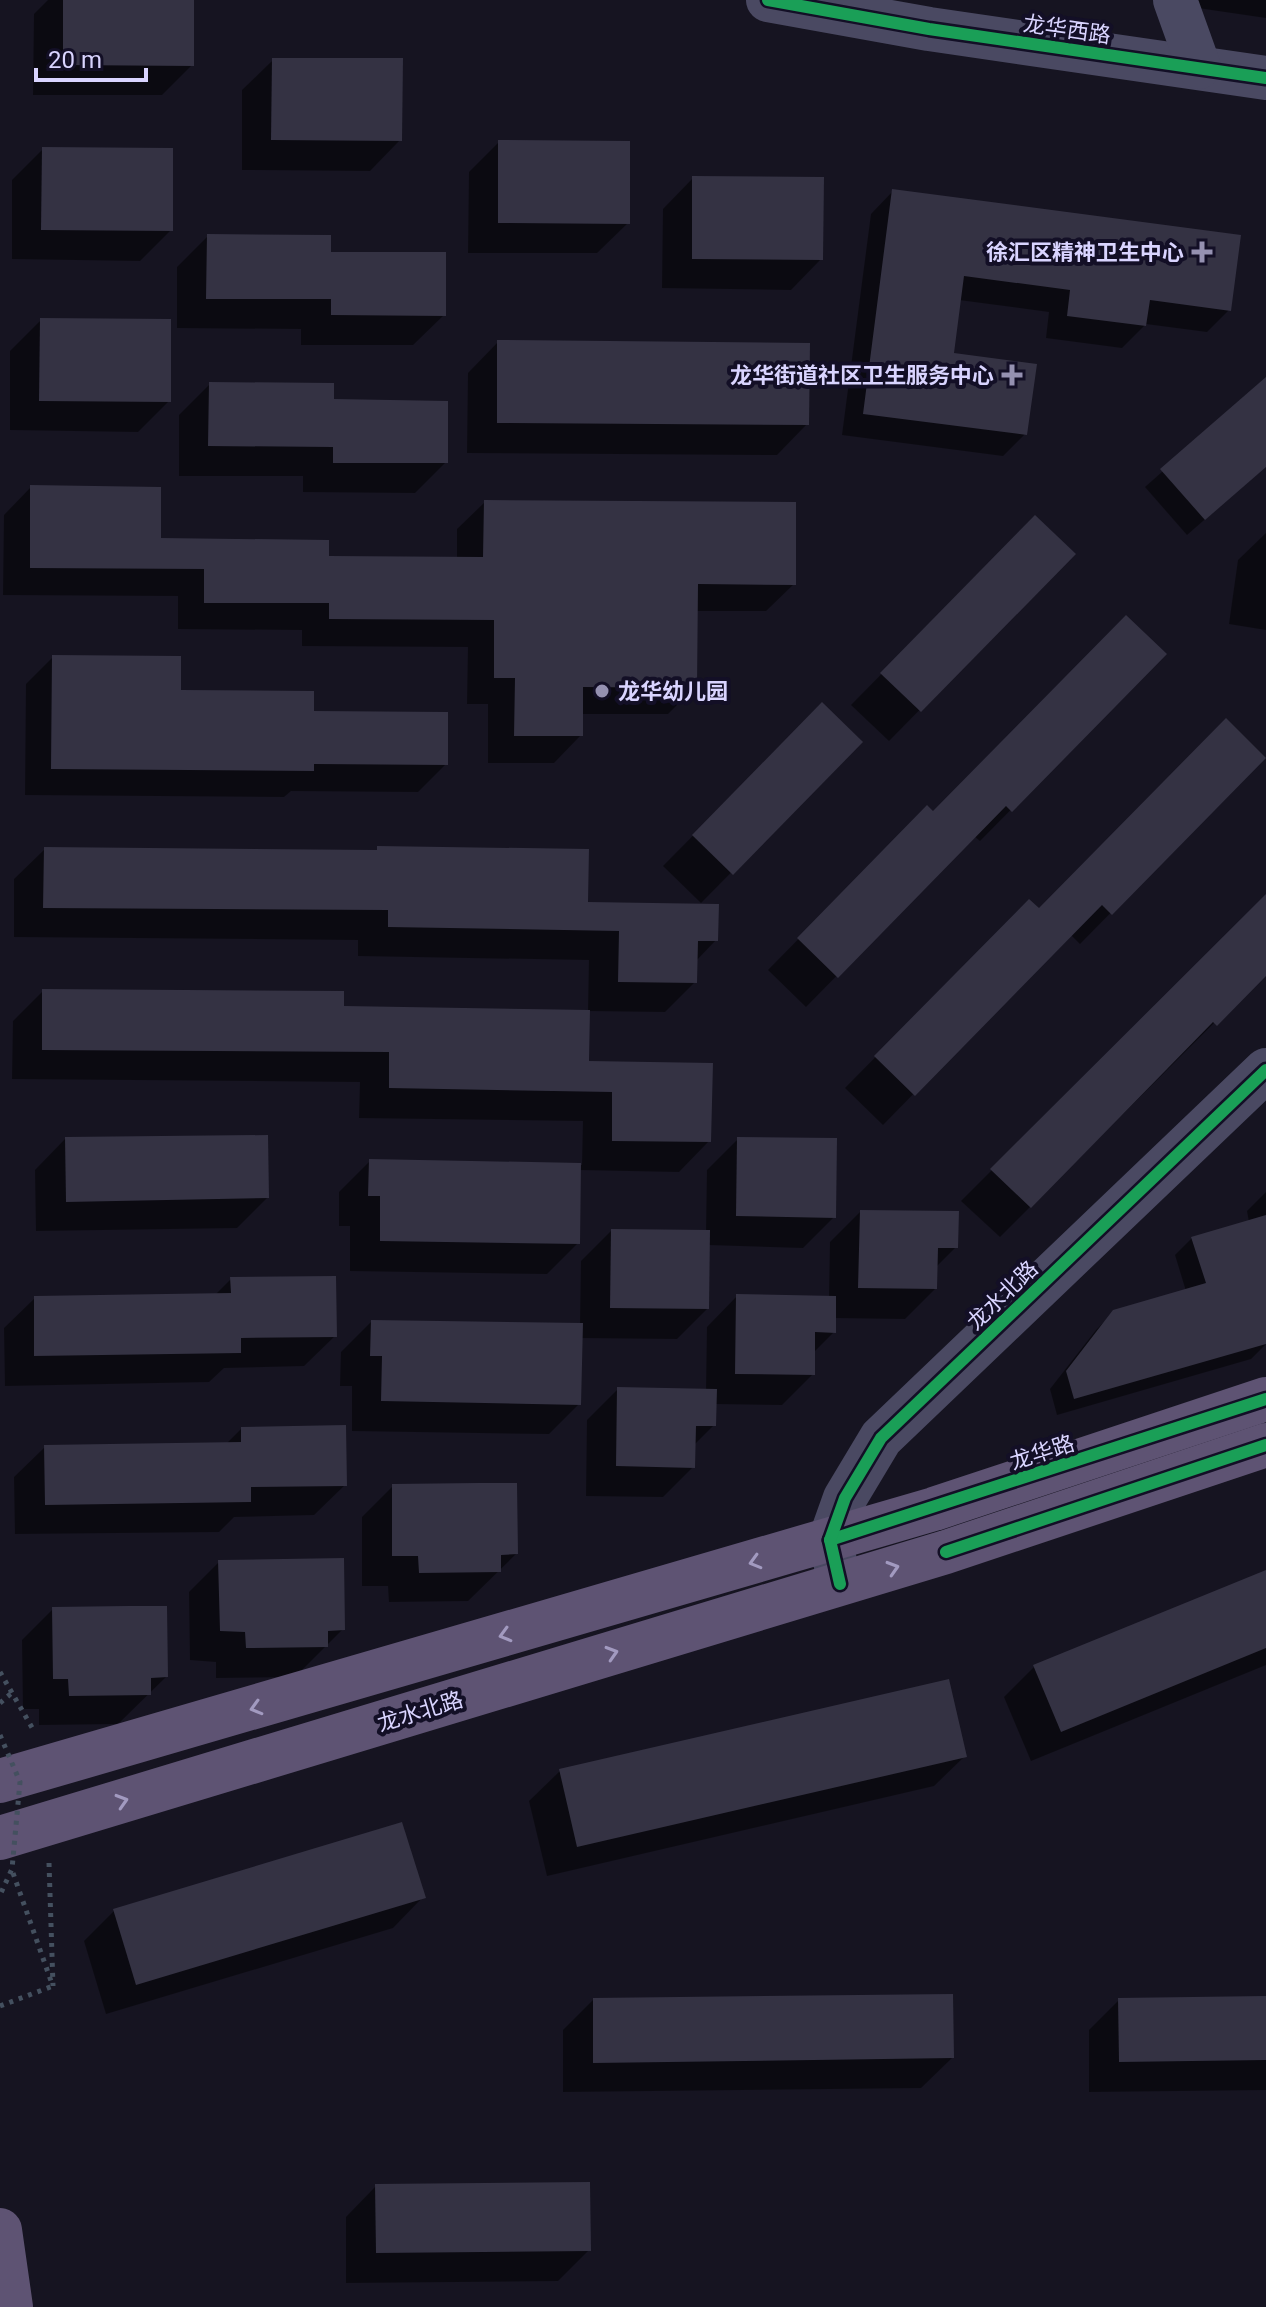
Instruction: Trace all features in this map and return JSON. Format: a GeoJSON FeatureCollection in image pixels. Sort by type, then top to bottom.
{"type":"FeatureCollection","features":[{"type":"Feature","properties":{"kind":"main road","name":"龙华路"},"geometry":{"type":"LineString","coordinates":[[830,1540],[1266,1399]]}},
{"type":"Feature","properties":{"kind":"main road","name":"龙水北路"},"geometry":{"type":"LineString","coordinates":[[6,1853],[48,1824],[946,1552],[1266,1445]]}},
{"type":"Feature","properties":{"kind":"main road"},"geometry":{"type":"LineString","coordinates":[[0,1781],[830,1540]]}},
{"type":"Feature","properties":{"kind":"main road"},"geometry":{"type":"LineString","coordinates":[[0,2230],[11,2307]]}},
{"type":"Feature","properties":{"kind":"street","name":"龙华西路"},"geometry":{"type":"LineString","coordinates":[[768,0],[929,29],[1266,78]]}},
{"type":"Feature","properties":{"kind":"street"},"geometry":{"type":"LineString","coordinates":[[1175,0],[1199,67]]}},
{"type":"Feature","properties":{"kind":"street","name":"龙水北路"},"geometry":{"type":"LineString","coordinates":[[830,1540],[845,1498],[881,1438],[1266,1070]]}},
{"type":"Feature","properties":{"kind":"street"},"geometry":{"type":"LineString","coordinates":[[830,1540],[840,1584]]}},
{"type":"Feature","properties":{"kind":"path"},"geometry":{"type":"LineString","coordinates":[[0,1672],[14,1691],[0,1703]]}},
{"type":"Feature","properties":{"kind":"path"},"geometry":{"type":"LineString","coordinates":[[0,1735],[20,1782],[0,1895]]}},
{"type":"Feature","properties":{"kind":"path"},"geometry":{"type":"LineString","coordinates":[[48,1824],[53,1986]]}},
{"type":"Feature","properties":{"kind":"path"},"geometry":{"type":"LineString","coordinates":[[6,1853],[53,1986]]}},
{"type":"Feature","properties":{"kind":"path"},"geometry":{"type":"LineString","coordinates":[[0,2006],[53,1986]]}},
{"type":"Feature","properties":{"kind":"building"},"geometry":{"type":"Polygon","coordinates":[[[63,0],[194,0],[194,66],[63,65],[63,0]]]}},
{"type":"Feature","properties":{"kind":"building"},"geometry":{"type":"Polygon","coordinates":[[[272,58],[403,58],[402,141],[271,140],[272,58]]]}},
{"type":"Feature","properties":{"kind":"building"},"geometry":{"type":"Polygon","coordinates":[[[498,140],[630,141],[630,224],[498,223],[498,140]]]}},
{"type":"Feature","properties":{"kind":"building"},"geometry":{"type":"Polygon","coordinates":[[[42,147],[173,148],[173,231],[41,230],[42,147]]]}},
{"type":"Feature","properties":{"kind":"building"},"geometry":{"type":"Polygon","coordinates":[[[692,176],[824,177],[823,260],[692,259],[692,176]]]}},
{"type":"Feature","properties":{"kind":"building"},"geometry":{"type":"Polygon","coordinates":[[[892,189],[1241,235],[1231,311],[1150,300],[1146,326],[1067,316],[1070,290],[964,276],[954,353],[1037,364],[1027,435],[863,414],[892,189]]]}},
{"type":"Feature","properties":{"kind":"building"},"geometry":{"type":"Polygon","coordinates":[[[207,234],[331,235],[331,252],[446,252],[446,316],[331,315],[331,299],[206,299],[207,234]]]}},
{"type":"Feature","properties":{"kind":"building"},"geometry":{"type":"Polygon","coordinates":[[[40,318],[171,319],[171,402],[39,401],[40,318]]]}},
{"type":"Feature","properties":{"kind":"building"},"geometry":{"type":"Polygon","coordinates":[[[497,340],[810,343],[809,425],[497,423],[497,340]]]}},
{"type":"Feature","properties":{"kind":"building"},"geometry":{"type":"Polygon","coordinates":[[[1266,377],[1266,467],[1205,520],[1160,469],[1266,377]]]}},
{"type":"Feature","properties":{"kind":"building"},"geometry":{"type":"Polygon","coordinates":[[[209,382],[334,383],[334,399],[448,401],[448,463],[333,463],[333,447],[208,446],[209,382]]]}},
{"type":"Feature","properties":{"kind":"building"},"geometry":{"type":"Polygon","coordinates":[[[30,485],[161,487],[161,538],[329,540],[329,556],[483,557],[484,500],[796,502],[796,585],[698,584],[697,688],[583,687],[583,736],[514,736],[515,678],[494,678],[494,620],[329,619],[329,603],[204,603],[204,569],[30,568],[30,485]]]}},
{"type":"Feature","properties":{"kind":"building"},"geometry":{"type":"Polygon","coordinates":[[[1035,515],[1076,554],[921,712],[880,673],[1035,515]]]}},
{"type":"Feature","properties":{"kind":"building"},"geometry":{"type":"Polygon","coordinates":[[[1126,615],[1167,654],[1012,812],[1006,806],[838,978],[797,938],[927,805],[933,811],[1126,615]]]}},
{"type":"Feature","properties":{"kind":"building"},"geometry":{"type":"Polygon","coordinates":[[[52,655],[181,656],[181,690],[314,691],[314,711],[448,712],[448,765],[314,764],[314,771],[51,769],[52,655]]]}},
{"type":"Feature","properties":{"kind":"building"},"geometry":{"type":"Polygon","coordinates":[[[822,702],[863,742],[733,875],[692,835],[822,702]]]}},
{"type":"Feature","properties":{"kind":"building"},"geometry":{"type":"Polygon","coordinates":[[[1226,718],[1266,758],[1112,915],[1102,905],[915,1096],[874,1056],[1029,899],[1039,908],[1226,718]]]}},
{"type":"Feature","properties":{"kind":"building"},"geometry":{"type":"Polygon","coordinates":[[[377,846],[589,849],[588,902],[719,904],[718,941],[698,941],[697,983],[618,982],[619,931],[388,927],[388,910],[43,908],[44,847],[377,850],[377,846]]]}},
{"type":"Feature","properties":{"kind":"building"},"geometry":{"type":"Polygon","coordinates":[[[1266,894],[1266,976],[1217,1026],[1213,1022],[1031,1208],[990,1169],[1266,894]]]}},
{"type":"Feature","properties":{"kind":"building"},"geometry":{"type":"Polygon","coordinates":[[[42,989],[344,991],[344,1006],[590,1010],[589,1061],[713,1063],[711,1142],[612,1141],[612,1092],[389,1088],[389,1052],[42,1050],[42,989]]]}},
{"type":"Feature","properties":{"kind":"building"},"geometry":{"type":"Polygon","coordinates":[[[268,1135],[269,1198],[66,1202],[65,1137],[268,1135]]]}},
{"type":"Feature","properties":{"kind":"building"},"geometry":{"type":"Polygon","coordinates":[[[737,1137],[837,1138],[836,1218],[736,1216],[737,1137]]]}},
{"type":"Feature","properties":{"kind":"building"},"geometry":{"type":"Polygon","coordinates":[[[369,1159],[581,1163],[580,1244],[380,1241],[380,1196],[368,1196],[369,1159]]]}},
{"type":"Feature","properties":{"kind":"building"},"geometry":{"type":"Polygon","coordinates":[[[860,1210],[959,1211],[958,1248],[938,1248],[937,1289],[858,1288],[860,1210]]]}},
{"type":"Feature","properties":{"kind":"building"},"geometry":{"type":"Polygon","coordinates":[[[1266,1215],[1266,1344],[1074,1399],[1066,1371],[1113,1310],[1206,1283],[1191,1237],[1266,1215]]]}},
{"type":"Feature","properties":{"kind":"building"},"geometry":{"type":"Polygon","coordinates":[[[611,1229],[710,1230],[709,1309],[610,1308],[611,1229]]]}},
{"type":"Feature","properties":{"kind":"building"},"geometry":{"type":"Polygon","coordinates":[[[336,1276],[337,1337],[241,1338],[241,1353],[34,1356],[34,1296],[231,1293],[230,1277],[336,1276]]]}},
{"type":"Feature","properties":{"kind":"building"},"geometry":{"type":"Polygon","coordinates":[[[736,1294],[836,1296],[836,1333],[815,1332],[815,1375],[735,1374],[736,1294]]]}},
{"type":"Feature","properties":{"kind":"building"},"geometry":{"type":"Polygon","coordinates":[[[371,1320],[583,1323],[581,1405],[381,1401],[382,1356],[370,1356],[371,1320]]]}},
{"type":"Feature","properties":{"kind":"building"},"geometry":{"type":"Polygon","coordinates":[[[617,1387],[717,1389],[716,1426],[696,1426],[695,1468],[616,1466],[617,1387]]]}},
{"type":"Feature","properties":{"kind":"building"},"geometry":{"type":"Polygon","coordinates":[[[346,1425],[347,1486],[251,1487],[251,1502],[45,1505],[44,1445],[241,1442],[241,1427],[346,1425]]]}},
{"type":"Feature","properties":{"kind":"building"},"geometry":{"type":"Polygon","coordinates":[[[517,1483],[518,1554],[501,1555],[501,1572],[419,1573],[418,1556],[392,1556],[392,1484],[517,1483]]]}},
{"type":"Feature","properties":{"kind":"building"},"geometry":{"type":"Polygon","coordinates":[[[344,1558],[345,1630],[328,1631],[328,1647],[246,1648],[245,1632],[220,1631],[218,1560],[344,1558]]]}},
{"type":"Feature","properties":{"kind":"building"},"geometry":{"type":"Polygon","coordinates":[[[1266,1570],[1266,1648],[1061,1732],[1033,1665],[1266,1570]]]}},
{"type":"Feature","properties":{"kind":"building"},"geometry":{"type":"Polygon","coordinates":[[[167,1606],[168,1677],[151,1678],[151,1695],[69,1696],[68,1679],[53,1679],[52,1607],[167,1606]]]}},
{"type":"Feature","properties":{"kind":"building"},"geometry":{"type":"Polygon","coordinates":[[[949,1679],[967,1757],[577,1847],[559,1769],[949,1679]]]}},
{"type":"Feature","properties":{"kind":"building"},"geometry":{"type":"Polygon","coordinates":[[[402,1822],[426,1898],[136,1985],[113,1909],[402,1822]]]}},
{"type":"Feature","properties":{"kind":"building"},"geometry":{"type":"Polygon","coordinates":[[[953,1994],[954,2058],[593,2063],[593,1998],[953,1994]]]}},
{"type":"Feature","properties":{"kind":"building"},"geometry":{"type":"Polygon","coordinates":[[[1266,1996],[1266,2060],[1119,2062],[1118,1998],[1266,1996]]]}},
{"type":"Feature","properties":{"kind":"building"},"geometry":{"type":"Polygon","coordinates":[[[590,2182],[591,2251],[376,2253],[375,2184],[590,2182]]]}},
{"type":"Feature","properties":{"kind":"cycle path"},"geometry":{"type":"LineString","coordinates":[[768,0],[929,29],[1266,78]]}},
{"type":"Feature","properties":{"kind":"cycle path"},"geometry":{"type":"LineString","coordinates":[[840,1584],[830,1540],[845,1498],[881,1438],[1266,1070]]}},
{"type":"Feature","properties":{"kind":"cycle path"},"geometry":{"type":"LineString","coordinates":[[830,1540],[1266,1399]]}},
{"type":"Feature","properties":{"kind":"cycle path"},"geometry":{"type":"LineString","coordinates":[[946,1552],[1266,1445]]}},
{"type":"Feature","properties":{"kind":"place","name":"徐汇区精神卫生中心"},"geometry":{"type":"Point","coordinates":[1202,252]}},
{"type":"Feature","properties":{"kind":"place","name":"龙华街道社区卫生服务中心"},"geometry":{"type":"Point","coordinates":[1012,375]}},
{"type":"Feature","properties":{"kind":"place","name":"龙华幼儿园"},"geometry":{"type":"Point","coordinates":[602,691]}}]}
